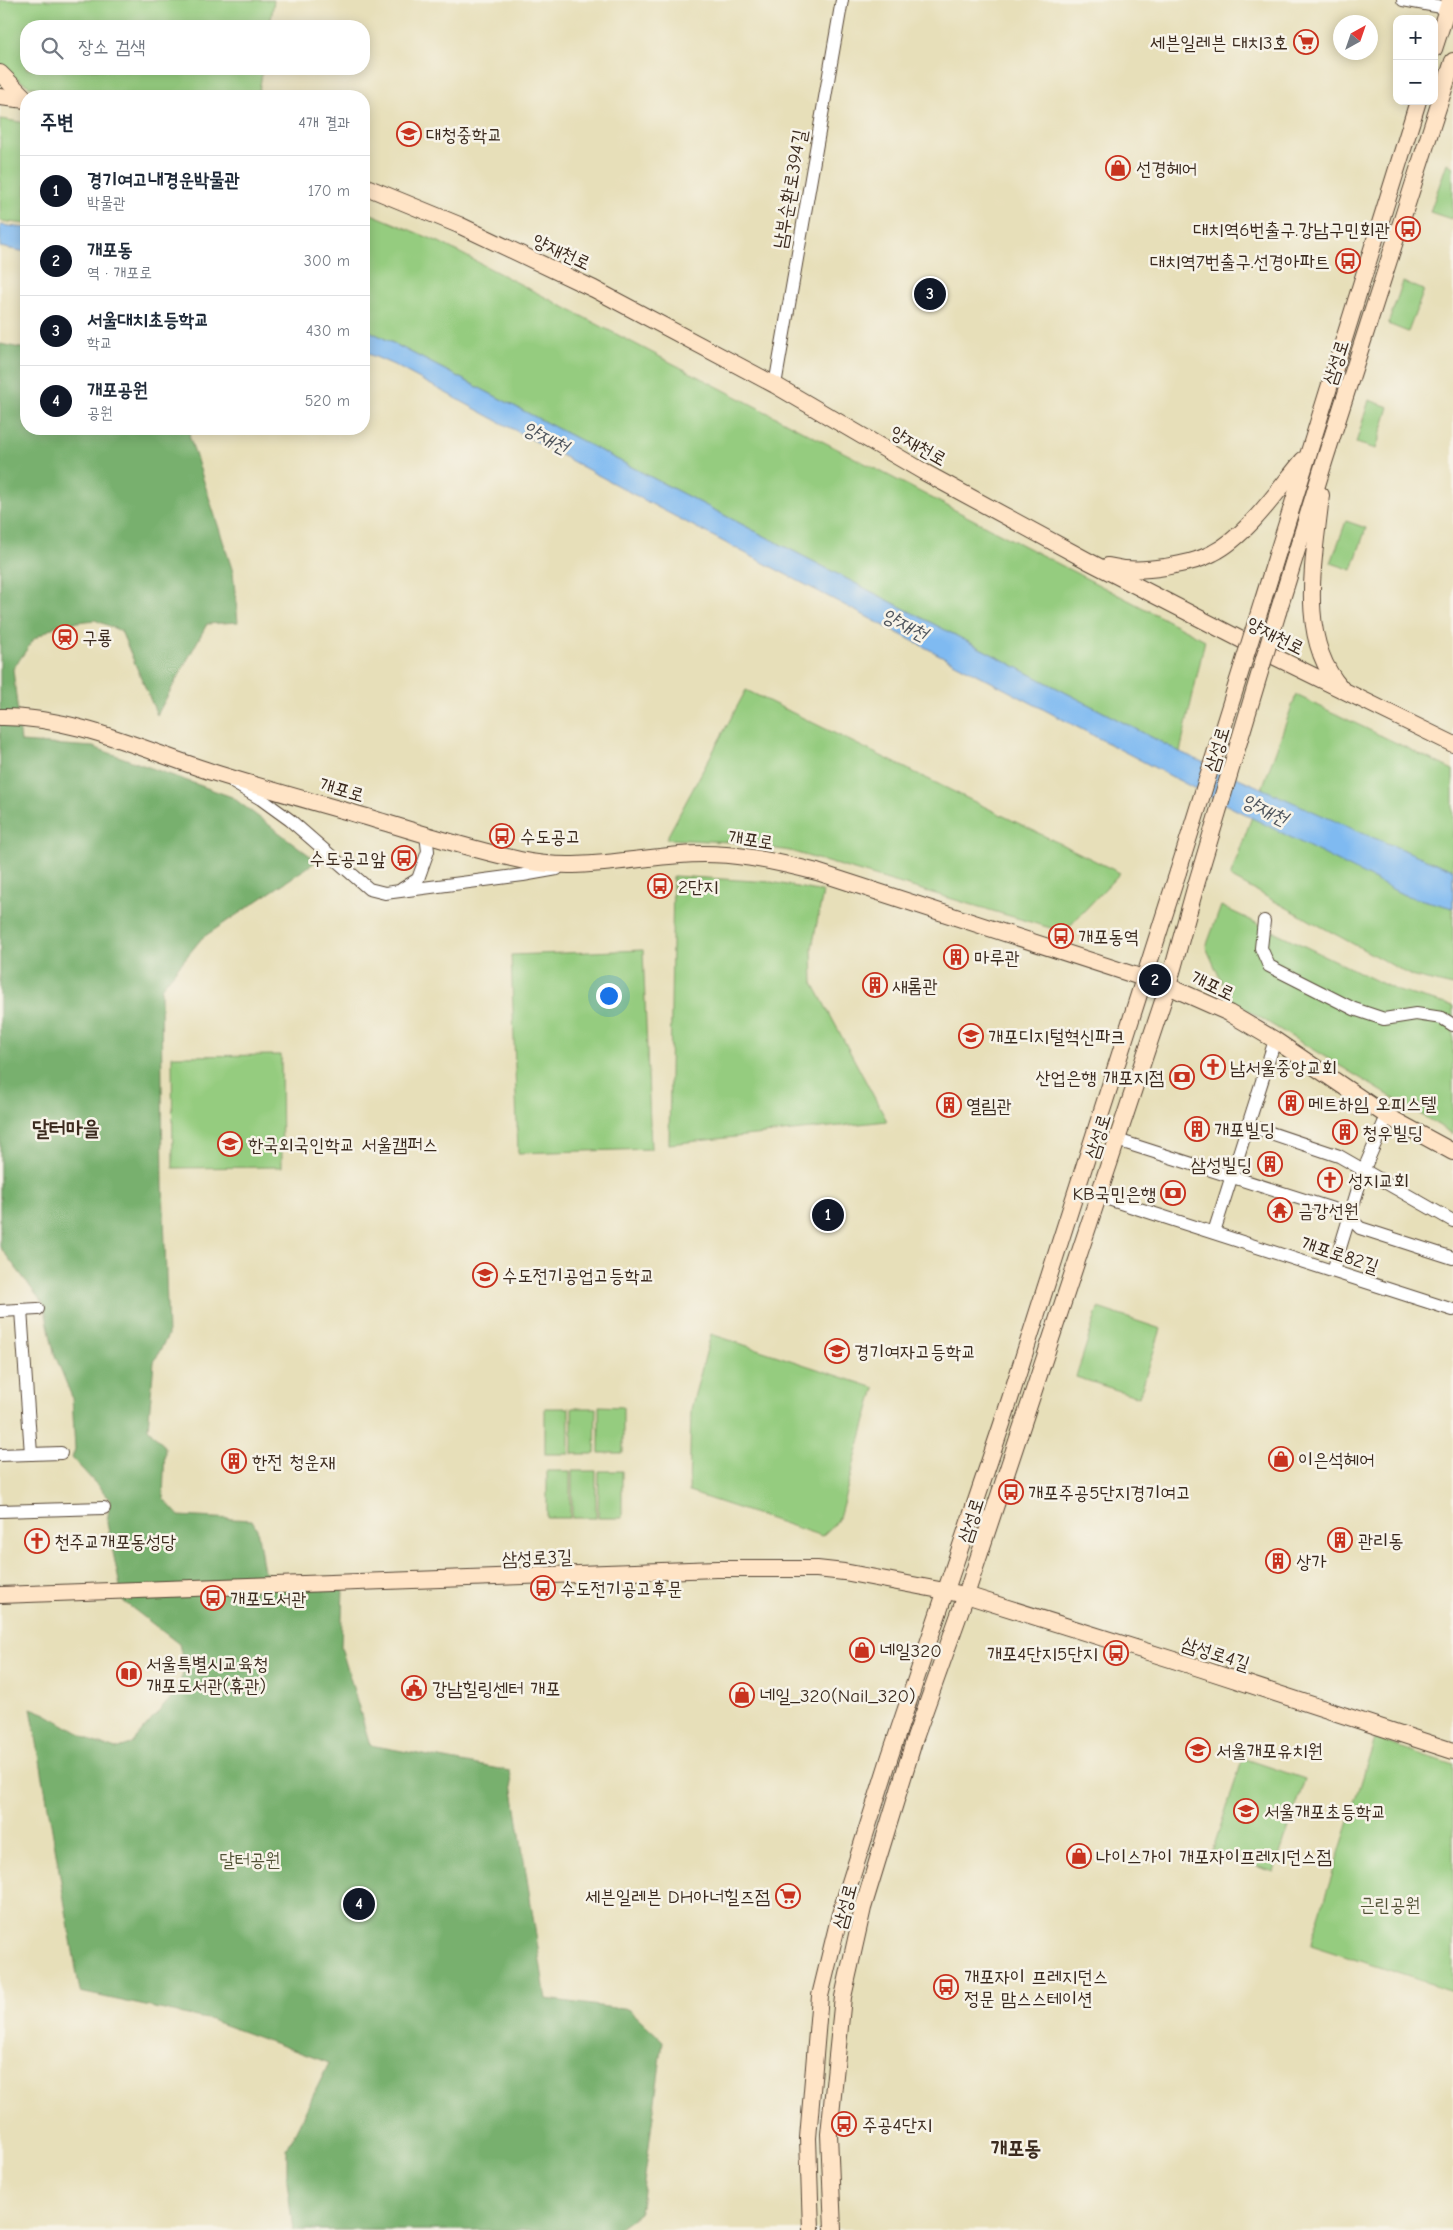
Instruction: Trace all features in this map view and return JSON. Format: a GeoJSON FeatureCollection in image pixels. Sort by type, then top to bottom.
{"type":"FeatureCollection","features":[{"type":"Feature","properties":{"kind":"main road"},"geometry":{"type":"LineString","coordinates":[[1438,37],[1449,4]]}},
{"type":"Feature","properties":{"kind":"main road","name":"삼성로"},"geometry":{"type":"LineString","coordinates":[[833,2230],[829,2134],[843,1997],[863,1908],[909,1757],[966,1595],[1168,986],[1196,885],[1325,459],[1453,61]]}},
{"type":"Feature","properties":{"kind":"main road"},"geometry":{"type":"LineString","coordinates":[[0,73],[20,94]]}},
{"type":"Feature","properties":{"kind":"main road"},"geometry":{"type":"LineString","coordinates":[[0,97],[20,99]]}},
{"type":"Feature","properties":{"kind":"main road","name":"삼성로"},"geometry":{"type":"LineString","coordinates":[[811,2230],[808,2138],[820,1996],[840,1914],[890,1756],[1002,1424],[1178,872],[1417,105]]}},
{"type":"Feature","properties":{"kind":"main road","name":"양재천로"},"geometry":{"type":"LineString","coordinates":[[370,188],[459,225],[594,288],[775,385],[924,472],[1090,562],[1453,744]]}},
{"type":"Feature","properties":{"kind":"main road"},"geometry":{"type":"LineString","coordinates":[[1090,562],[1128,571],[1187,563],[1213,553],[1231,541],[1267,505],[1309,452]]}},
{"type":"Feature","properties":{"kind":"main road"},"geometry":{"type":"LineString","coordinates":[[1325,459],[1314,578],[1313,631],[1318,650],[1326,668],[1344,691]]}},
{"type":"Feature","properties":{"kind":"main road","name":"개포로"},"geometry":{"type":"LineString","coordinates":[[0,717],[21,717],[88,731],[216,774],[426,835],[522,860],[573,866],[681,855],[729,854],[764,858],[817,872],[1168,986],[1229,1013],[1275,1040],[1387,1116],[1453,1152]]}},
{"type":"Feature","properties":{"kind":"main road","name":"삼성로3길"},"geometry":{"type":"LineString","coordinates":[[0,1595],[772,1569],[817,1569],[844,1572],[966,1595]]}},
{"type":"Feature","properties":{"kind":"main road","name":"삼성로4길"},"geometry":{"type":"LineString","coordinates":[[966,1595],[1196,1667],[1453,1751]]}},
{"type":"Feature","properties":{"kind":"street","name":"남부순환로394길"},"geometry":{"type":"LineString","coordinates":[[775,385],[842,0]]}},
{"type":"Feature","properties":{"kind":"street"},"geometry":{"type":"LineString","coordinates":[[1403,0],[1449,4]]}},
{"type":"Feature","properties":{"kind":"street"},"geometry":{"type":"LineString","coordinates":[[216,774],[261,799],[290,820],[369,890],[385,893],[397,892],[524,875],[573,866]]}},
{"type":"Feature","properties":{"kind":"street"},"geometry":{"type":"LineString","coordinates":[[397,892],[418,879],[428,850],[426,835]]}},
{"type":"Feature","properties":{"kind":"street"},"geometry":{"type":"LineString","coordinates":[[1264,921],[1261,948],[1269,966],[1354,1009],[1384,1019],[1416,1014],[1442,1018],[1453,1025]]}},
{"type":"Feature","properties":{"kind":"street"},"geometry":{"type":"LineString","coordinates":[[1214,1232],[1275,1040]]}},
{"type":"Feature","properties":{"kind":"street"},"geometry":{"type":"LineString","coordinates":[[1333,1271],[1364,1169],[1387,1116]]}},
{"type":"Feature","properties":{"kind":"street"},"geometry":{"type":"LineString","coordinates":[[1247,1125],[1339,1156],[1453,1221]]}},
{"type":"Feature","properties":{"kind":"street","name":"개포로82길"},"geometry":{"type":"LineString","coordinates":[[1116,1140],[1336,1210],[1350,1218],[1360,1228],[1453,1258]]}},
{"type":"Feature","properties":{"kind":"street","name":"개포로82길"},"geometry":{"type":"LineString","coordinates":[[1099,1196],[1453,1310]]}},
{"type":"Feature","properties":{"kind":"street"},"geometry":{"type":"LineString","coordinates":[[0,1311],[38,1308]]}},
{"type":"Feature","properties":{"kind":"street"},"geometry":{"type":"LineString","coordinates":[[21,1310],[31,1454]]}},
{"type":"Feature","properties":{"kind":"street"},"geometry":{"type":"LineString","coordinates":[[0,1455],[61,1453]]}},
{"type":"Feature","properties":{"kind":"street"},"geometry":{"type":"LineString","coordinates":[[0,1511],[104,1508]]}},
{"type":"Feature","properties":{"kind":"green space"},"geometry":{"type":"Polygon","coordinates":[[[0,0],[274,0],[271,20],[20,20],[20,75],[262,75],[259,90],[46,90],[29,86],[0,68],[0,0]]]}},
{"type":"Feature","properties":{"kind":"green space"},"geometry":{"type":"Polygon","coordinates":[[[0,119],[20,122],[20,223],[0,221],[0,119]]]}},
{"type":"Feature","properties":{"kind":"green space"},"geometry":{"type":"Polygon","coordinates":[[[1447,163],[1453,167],[1453,213],[1451,219],[1430,212],[1447,163]]]}},
{"type":"Feature","properties":{"kind":"green space"},"geometry":{"type":"Polygon","coordinates":[[[370,213],[439,242],[1205,640],[1180,752],[370,331],[370,213]]]}},
{"type":"Feature","properties":{"kind":"green space"},"geometry":{"type":"Polygon","coordinates":[[[1403,282],[1424,290],[1408,332],[1388,324],[1403,282]]]}},
{"type":"Feature","properties":{"kind":"green space","name":"달터공원"},"geometry":{"type":"Polygon","coordinates":[[[0,344],[20,348],[20,435],[189,435],[233,572],[238,622],[207,624],[157,715],[121,631],[95,620],[59,624],[34,639],[13,669],[21,742],[93,747],[232,797],[317,861],[202,938],[161,988],[163,1184],[168,1335],[154,1362],[148,1428],[165,1447],[163,1498],[179,1516],[252,1520],[257,1529],[264,1572],[294,1584],[343,1588],[341,1647],[370,1745],[510,1771],[546,1999],[630,2010],[663,2041],[640,2213],[616,2230],[293,2230],[287,2181],[287,2149],[329,2063],[211,2020],[80,1992],[31,1708],[46,1714],[94,1742],[116,1749],[131,1744],[175,1693],[185,1669],[179,1644],[123,1601],[107,1523],[110,1499],[72,1458],[75,1449],[72,1397],[54,1353],[44,1305],[0,1247],[0,344]]]}},
{"type":"Feature","properties":{"kind":"green space"},"geometry":{"type":"Polygon","coordinates":[[[1369,400],[1389,407],[1376,449],[1356,443],[1369,400]]]}},
{"type":"Feature","properties":{"kind":"green space"},"geometry":{"type":"Polygon","coordinates":[[[1346,521],[1366,528],[1352,570],[1331,563],[1346,521]]]}},
{"type":"Feature","properties":{"kind":"green space"},"geometry":{"type":"Polygon","coordinates":[[[746,690],[1120,873],[1064,932],[790,851],[732,842],[666,839],[746,690]]]}},
{"type":"Feature","properties":{"kind":"green space"},"geometry":{"type":"Polygon","coordinates":[[[1296,695],[1453,770],[1453,986],[1414,977],[1230,877],[1296,695]]]}},
{"type":"Feature","properties":{"kind":"green space"},"geometry":{"type":"Polygon","coordinates":[[[673,876],[771,882],[823,892],[812,948],[813,983],[887,1121],[669,1144],[673,876]]]}},
{"type":"Feature","properties":{"kind":"green space"},"geometry":{"type":"Polygon","coordinates":[[[1221,906],[1398,991],[1453,1006],[1453,1134],[1234,1002],[1227,994],[1206,947],[1221,906]]]}},
{"type":"Feature","properties":{"kind":"green space"},"geometry":{"type":"Polygon","coordinates":[[[643,950],[651,1149],[518,1153],[511,955],[643,950]]]}},
{"type":"Feature","properties":{"kind":"green space"},"geometry":{"type":"Polygon","coordinates":[[[281,1055],[282,1167],[173,1168],[172,1056],[281,1055]]]}},
{"type":"Feature","properties":{"kind":"green space"},"geometry":{"type":"Polygon","coordinates":[[[1098,1308],[1161,1329],[1139,1397],[1076,1377],[1098,1308]]]}},
{"type":"Feature","properties":{"kind":"green space"},"geometry":{"type":"Polygon","coordinates":[[[711,1334],[875,1388],[838,1521],[822,1536],[689,1492],[691,1409],[711,1334]]]}},
{"type":"Feature","properties":{"kind":"green space"},"geometry":{"type":"Polygon","coordinates":[[[599,1406],[623,1407],[623,1453],[599,1453],[599,1406]]]}},
{"type":"Feature","properties":{"kind":"green space"},"geometry":{"type":"Polygon","coordinates":[[[545,1408],[569,1408],[569,1454],[545,1454],[545,1408]]]}},
{"type":"Feature","properties":{"kind":"green space"},"geometry":{"type":"Polygon","coordinates":[[[572,1408],[596,1408],[595,1454],[572,1454],[572,1408]]]}},
{"type":"Feature","properties":{"kind":"green space"},"geometry":{"type":"Polygon","coordinates":[[[547,1471],[570,1471],[570,1518],[547,1518],[547,1471]]]}},
{"type":"Feature","properties":{"kind":"green space"},"geometry":{"type":"Polygon","coordinates":[[[572,1471],[596,1471],[596,1518],[572,1518],[572,1471]]]}},
{"type":"Feature","properties":{"kind":"green space"},"geometry":{"type":"Polygon","coordinates":[[[599,1471],[622,1471],[622,1518],[598,1518],[599,1471]]]}},
{"type":"Feature","properties":{"kind":"green space","name":"근린공원"},"geometry":{"type":"Polygon","coordinates":[[[1375,1739],[1453,1765],[1453,1991],[1310,1945],[1375,1739]]]}},
{"type":"Feature","properties":{"kind":"green space"},"geometry":{"type":"Polygon","coordinates":[[[1243,1758],[1305,1779],[1274,1872],[1212,1852],[1243,1758]]]}},
{"type":"Feature","properties":{"kind":"water"},"geometry":{"type":"Polygon","coordinates":[[[0,225],[20,227],[20,251],[0,247],[0,225]]]}},
{"type":"Feature","properties":{"kind":"water","name":"양재천"},"geometry":{"type":"Polygon","coordinates":[[[370,331],[1180,752],[1362,833],[1453,870],[1453,908],[1404,895],[1207,795],[659,508],[394,365],[370,355],[370,331]]]}},
{"type":"Feature","properties":{"kind":"place","name":"세븐일레븐 대치3호"},"geometry":{"type":"Point","coordinates":[1306,42]}},
{"type":"Feature","properties":{"kind":"place","name":"대청중학교"},"geometry":{"type":"Point","coordinates":[409,134]}},
{"type":"Feature","properties":{"kind":"place","name":"선경헤어"},"geometry":{"type":"Point","coordinates":[1118,168]}},
{"type":"Feature","properties":{"kind":"place","name":"대치역6번출구.강남구민회관"},"geometry":{"type":"Point","coordinates":[1408,229]}},
{"type":"Feature","properties":{"kind":"place","name":"대치역7번출구.선경아파트"},"geometry":{"type":"Point","coordinates":[1348,261]}},
{"type":"Feature","properties":{"kind":"place","name":"서울대치초등학교"},"geometry":{"type":"Point","coordinates":[930,294]}},
{"type":"Feature","properties":{"kind":"place","name":"구룡"},"geometry":{"type":"Point","coordinates":[65,637]}},
{"type":"Feature","properties":{"kind":"place","name":"수도공고"},"geometry":{"type":"Point","coordinates":[502,836]}},
{"type":"Feature","properties":{"kind":"place","name":"수도공고앞"},"geometry":{"type":"Point","coordinates":[404,858]}},
{"type":"Feature","properties":{"kind":"place","name":"2단지"},"geometry":{"type":"Point","coordinates":[660,886]}},
{"type":"Feature","properties":{"kind":"place","name":"개포동역"},"geometry":{"type":"Point","coordinates":[1061,936]}},
{"type":"Feature","properties":{"kind":"place","name":"마루관"},"geometry":{"type":"Point","coordinates":[956,957]}},
{"type":"Feature","properties":{"kind":"place","name":"개포동"},"geometry":{"type":"Point","coordinates":[1155,980]}},
{"type":"Feature","properties":{"kind":"place","name":"새롬관"},"geometry":{"type":"Point","coordinates":[875,985]}},
{"type":"Feature","properties":{"kind":"place","name":"개포디지털혁신파크"},"geometry":{"type":"Point","coordinates":[971,1036]}},
{"type":"Feature","properties":{"kind":"place","name":"남서울중앙교회"},"geometry":{"type":"Point","coordinates":[1213,1067]}},
{"type":"Feature","properties":{"kind":"place","name":"산업은행 개포지점"},"geometry":{"type":"Point","coordinates":[1182,1077]}},
{"type":"Feature","properties":{"kind":"place","name":"메트하임 오피스텔"},"geometry":{"type":"Point","coordinates":[1291,1103]}},
{"type":"Feature","properties":{"kind":"place","name":"열림관"},"geometry":{"type":"Point","coordinates":[949,1105]}},
{"type":"Feature","properties":{"kind":"place","name":"개포빌딩"},"geometry":{"type":"Point","coordinates":[1197,1129]}},
{"type":"Feature","properties":{"kind":"place","name":"청우빌딩"},"geometry":{"type":"Point","coordinates":[1345,1132]}},
{"type":"Feature","properties":{"kind":"place","name":"한국외국인학교 서울캠퍼스"},"geometry":{"type":"Point","coordinates":[230,1144]}},
{"type":"Feature","properties":{"kind":"place","name":"삼성빌딩"},"geometry":{"type":"Point","coordinates":[1270,1164]}},
{"type":"Feature","properties":{"kind":"place","name":"성지교회"},"geometry":{"type":"Point","coordinates":[1330,1180]}},
{"type":"Feature","properties":{"kind":"place","name":"KB국민은행"},"geometry":{"type":"Point","coordinates":[1173,1193]}},
{"type":"Feature","properties":{"kind":"place","name":"금강선원"},"geometry":{"type":"Point","coordinates":[1280,1210]}},
{"type":"Feature","properties":{"kind":"place","name":"경기여고내경운박물관"},"geometry":{"type":"Point","coordinates":[828,1215]}},
{"type":"Feature","properties":{"kind":"place","name":"수도전기공업고등학교"},"geometry":{"type":"Point","coordinates":[485,1275]}},
{"type":"Feature","properties":{"kind":"place","name":"경기여자고등학교"},"geometry":{"type":"Point","coordinates":[837,1351]}},
{"type":"Feature","properties":{"kind":"place","name":"이은석헤어"},"geometry":{"type":"Point","coordinates":[1281,1459]}},
{"type":"Feature","properties":{"kind":"place","name":"한전 청운재"},"geometry":{"type":"Point","coordinates":[234,1461]}},
{"type":"Feature","properties":{"kind":"place","name":"개포주공5단지경기여고"},"geometry":{"type":"Point","coordinates":[1011,1492]}},
{"type":"Feature","properties":{"kind":"place","name":"관리동"},"geometry":{"type":"Point","coordinates":[1340,1540]}},
{"type":"Feature","properties":{"kind":"place","name":"천주교개포동성당"},"geometry":{"type":"Point","coordinates":[37,1541]}},
{"type":"Feature","properties":{"kind":"place","name":"상가"},"geometry":{"type":"Point","coordinates":[1278,1561]}},
{"type":"Feature","properties":{"kind":"place","name":"수도전기공고후문"},"geometry":{"type":"Point","coordinates":[543,1588]}},
{"type":"Feature","properties":{"kind":"place","name":"개포도서관"},"geometry":{"type":"Point","coordinates":[213,1598]}},
{"type":"Feature","properties":{"kind":"place","name":"네일320"},"geometry":{"type":"Point","coordinates":[862,1650]}},
{"type":"Feature","properties":{"kind":"place","name":"개포4단지5단지"},"geometry":{"type":"Point","coordinates":[1116,1653]}},
{"type":"Feature","properties":{"kind":"place","name":"서울특별시교육청 개포도서관(휴관)"},"geometry":{"type":"Point","coordinates":[129,1674]}},
{"type":"Feature","properties":{"kind":"place","name":"강남힐링센터 개포"},"geometry":{"type":"Point","coordinates":[414,1688]}},
{"type":"Feature","properties":{"kind":"place","name":"네일_320(Nail_320)"},"geometry":{"type":"Point","coordinates":[742,1695]}},
{"type":"Feature","properties":{"kind":"place","name":"서울개포유치원"},"geometry":{"type":"Point","coordinates":[1198,1750]}},
{"type":"Feature","properties":{"kind":"place","name":"서울개포초등학교"},"geometry":{"type":"Point","coordinates":[1246,1811]}},
{"type":"Feature","properties":{"kind":"place","name":"나이스가이 개포자이프레지던스점"},"geometry":{"type":"Point","coordinates":[1079,1856]}},
{"type":"Feature","properties":{"kind":"place","name":"세븐일레븐 DH아너힐즈점"},"geometry":{"type":"Point","coordinates":[788,1896]}},
{"type":"Feature","properties":{"kind":"place","name":"개포공원"},"geometry":{"type":"Point","coordinates":[359,1904]}},
{"type":"Feature","properties":{"kind":"place","name":"개포자이 프레지던스 정문 맘스스테이션"},"geometry":{"type":"Point","coordinates":[946,1987]}},
{"type":"Feature","properties":{"kind":"place","name":"주공4단지"},"geometry":{"type":"Point","coordinates":[844,2124]}},
{"type":"Feature","properties":{"kind":"district","name":"달터마을"},"geometry":{"type":"Point","coordinates":[66,1128]}},
{"type":"Feature","properties":{"kind":"district","name":"개포동"},"geometry":{"type":"Point","coordinates":[1016,2148]}}]}
